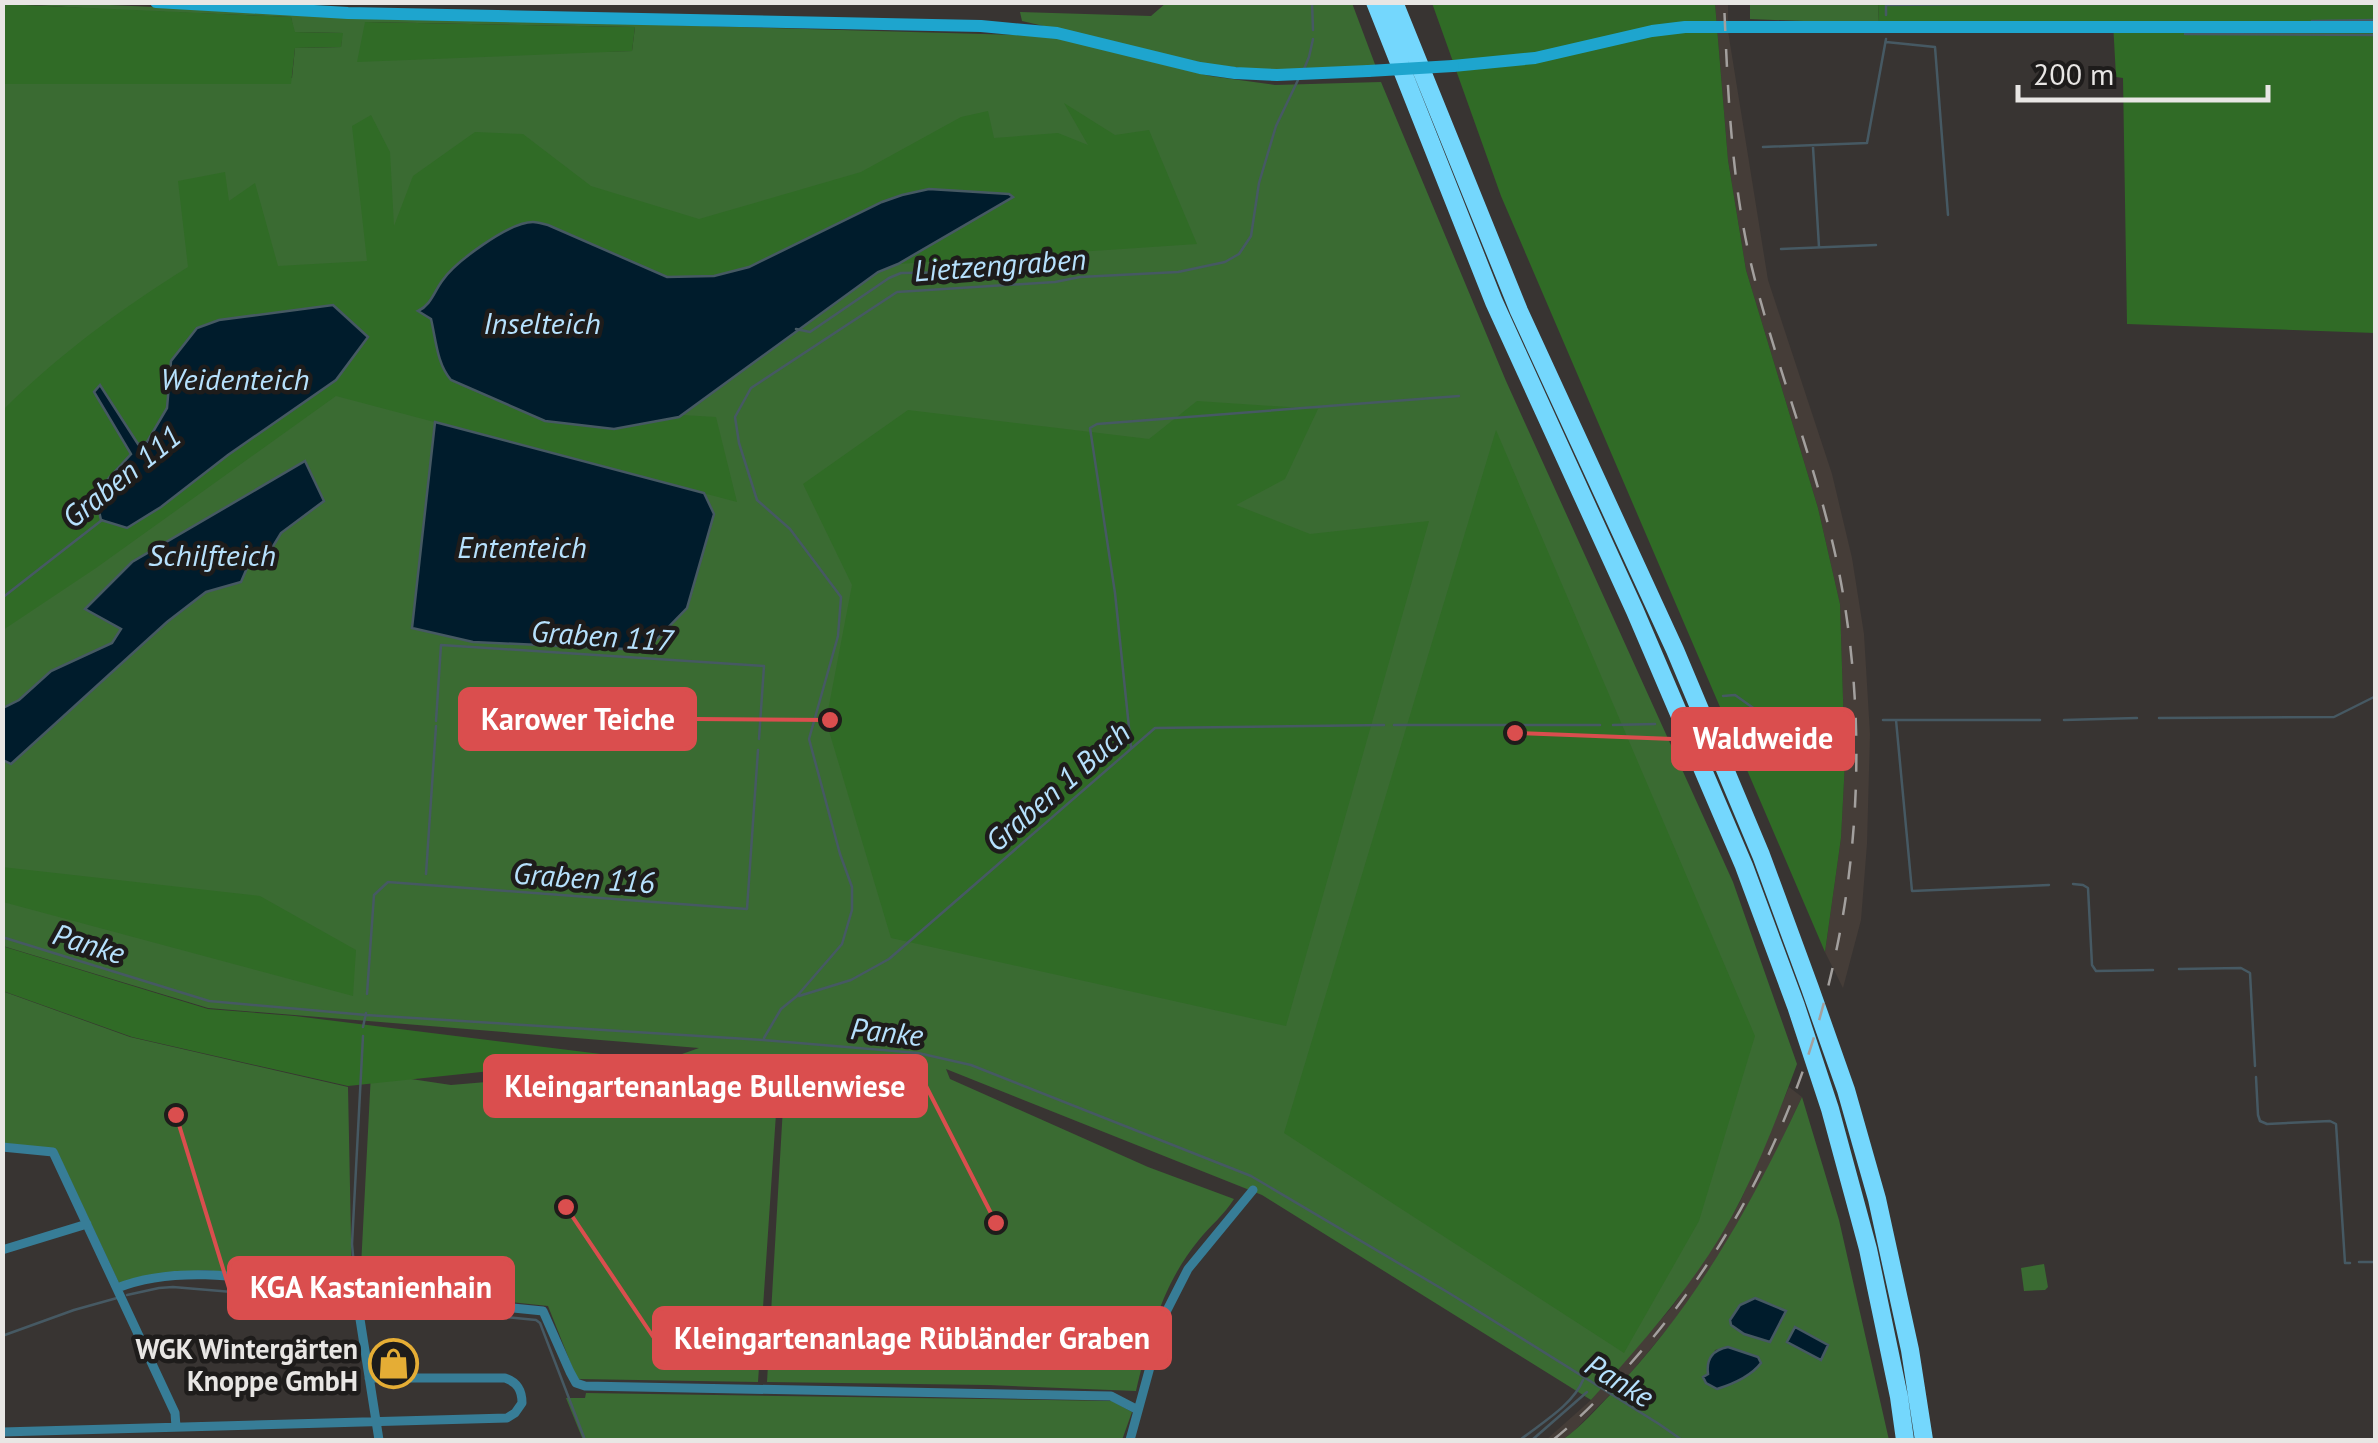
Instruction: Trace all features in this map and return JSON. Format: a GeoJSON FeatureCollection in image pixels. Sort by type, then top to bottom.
{"type":"FeatureCollection","features":[{"type":"Feature","properties":{"kind":"highway"},"geometry":{"type":"LineString","coordinates":[[1375,2],[1494,302],[1635,611],[1744,866],[1796,1006],[1830,1108],[1868,1248],[1905,1440]]}},
{"type":"Feature","properties":{"kind":"highway"},"geometry":{"type":"LineString","coordinates":[[1394,2],[1519,311],[1682,667],[1810,988],[1846,1090],[1877,1199],[1910,1350],[1924,1440]]}},
{"type":"Feature","properties":{"kind":"main road"},"geometry":{"type":"LineString","coordinates":[[156,2],[348,13],[1019,28],[1057,33],[1200,68],[1302,74],[1535,58],[1615,38],[1685,27],[2376,27]]}},
{"type":"Feature","properties":{"kind":"street"},"geometry":{"type":"LineString","coordinates":[[2,1147],[53,1152],[175,1413],[176,1427]]}},
{"type":"Feature","properties":{"kind":"street"},"geometry":{"type":"LineString","coordinates":[[1130,1440],[1164,1316],[1188,1269],[1253,1190]]}},
{"type":"Feature","properties":{"kind":"street"},"geometry":{"type":"LineString","coordinates":[[2,1250],[88,1224]]}},
{"type":"Feature","properties":{"kind":"street"},"geometry":{"type":"LineString","coordinates":[[117,1288],[191,1274],[341,1290],[358,1300]]}},
{"type":"Feature","properties":{"kind":"street"},"geometry":{"type":"LineString","coordinates":[[358,1300],[370,1294],[543,1310],[576,1383],[585,1386],[1111,1396],[1138,1410]]}},
{"type":"Feature","properties":{"kind":"street"},"geometry":{"type":"LineString","coordinates":[[358,1300],[379,1440]]}},
{"type":"Feature","properties":{"kind":"street"},"geometry":{"type":"LineString","coordinates":[[2,1432],[507,1418],[519,1409],[522,1398],[516,1383],[505,1378],[369,1378]]}},
{"type":"Feature","properties":{"kind":"shaded area"},"geometry":{"type":"Polygon","coordinates":[[[1715,3],[1728,3],[1728,31],[1768,280],[1832,474],[1852,558],[1864,634],[1870,734],[1867,844],[1861,920],[1843,988],[1825,952],[1841,838],[1845,762],[1840,604],[1818,508],[1746,270],[1728,160],[1715,3]]]}},
{"type":"Feature","properties":{"kind":"shaded area"},"geometry":{"type":"Polygon","coordinates":[[[1789,1087],[1802,1097],[1767,1171],[1716,1261],[1674,1321],[1628,1376],[1574,1431],[1562,1440],[1546,1440],[1591,1400],[1672,1307],[1741,1200],[1789,1087]]]}},
{"type":"Feature","properties":{"kind":"green space"},"geometry":{"type":"Polygon","coordinates":[[[3,3],[1049,36],[1210,76],[1275,85],[1381,82],[1506,381],[1733,882],[1797,1064],[1757,1166],[1726,1227],[1672,1305],[1591,1400],[1262,1195],[946,1069],[950,1079],[1148,1167],[1234,1199],[1175,1275],[1152,1331],[1136,1391],[767,1382],[789,1056],[780,1054],[758,1382],[577,1379],[548,1306],[360,1286],[371,1073],[451,1085],[511,1080],[577,1089],[594,1084],[613,1066],[659,1054],[668,1059],[699,1048],[208,1008],[3,946],[3,11],[292,78],[295,48],[341,47],[342,33],[294,32],[291,17],[3,3]],[[365,22],[497,54],[632,51],[635,27],[365,22]]]}},
{"type":"Feature","properties":{"kind":"green space"},"geometry":{"type":"Polygon","coordinates":[[[1166,3],[1352,3],[1376,67],[1268,71],[1207,64],[1022,21],[1020,12],[1151,16],[1166,3]]]}},
{"type":"Feature","properties":{"kind":"green space"},"geometry":{"type":"Polygon","coordinates":[[[1432,3],[1715,3],[1728,160],[1746,270],[1818,508],[1840,604],[1845,762],[1841,838],[1825,952],[1501,196],[1432,3]]]}},
{"type":"Feature","properties":{"kind":"green space"},"geometry":{"type":"Polygon","coordinates":[[[1750,3],[1878,3],[1879,24],[1750,19],[1750,3]]]}},
{"type":"Feature","properties":{"kind":"green space"},"geometry":{"type":"Polygon","coordinates":[[[1878,3],[2375,3],[2375,333],[2127,324],[2123,78],[2116,77],[2113,22],[1879,24],[1878,3]]]}},
{"type":"Feature","properties":{"kind":"green space"},"geometry":{"type":"Polygon","coordinates":[[[3,4],[291,17],[295,32],[343,33],[341,47],[295,48],[291,84],[3,84],[3,4]]]}},
{"type":"Feature","properties":{"kind":"green space"},"geometry":{"type":"Polygon","coordinates":[[[365,22],[635,27],[632,51],[357,62],[365,22]]]}},
{"type":"Feature","properties":{"kind":"green space"},"geometry":{"type":"Polygon","coordinates":[[[1064,103],[1115,135],[1149,130],[1197,244],[898,264],[1012,197],[945,190],[882,202],[749,267],[714,276],[667,277],[548,225],[531,222],[443,278],[419,311],[431,319],[439,360],[459,385],[546,421],[614,429],[682,415],[716,417],[737,502],[336,396],[3,630],[3,410],[91,333],[188,267],[178,181],[225,172],[229,201],[255,183],[278,266],[367,261],[352,126],[371,115],[390,152],[394,226],[413,176],[475,132],[523,134],[591,186],[699,219],[861,172],[961,117],[988,111],[994,138],[1058,133],[1088,145],[1064,103]],[[368,336],[171,361],[167,408],[147,442],[139,444],[101,385],[132,454],[107,477],[161,507],[362,347],[368,336]]]}},
{"type":"Feature","properties":{"kind":"green space"},"geometry":{"type":"Polygon","coordinates":[[[1197,401],[1318,409],[1285,479],[1236,505],[1310,534],[1429,521],[1286,1026],[891,938],[826,721],[852,585],[803,484],[908,410],[1149,439],[1197,401]]]}},
{"type":"Feature","properties":{"kind":"green space"},"geometry":{"type":"Polygon","coordinates":[[[1496,430],[1755,1036],[1699,1221],[1624,1353],[1284,1133],[1496,430]]]}},
{"type":"Feature","properties":{"kind":"green space"},"geometry":{"type":"Polygon","coordinates":[[[2,867],[260,896],[356,950],[353,996],[3,902],[2,867]]]}},
{"type":"Feature","properties":{"kind":"green space"},"geometry":{"type":"Polygon","coordinates":[[[2,946],[208,1009],[625,1057],[348,1086],[132,1037],[3,991],[2,946]]]}},
{"type":"Feature","properties":{"kind":"green space"},"geometry":{"type":"Polygon","coordinates":[[[2,991],[130,1037],[348,1087],[352,1288],[205,1270],[119,1283],[56,1149],[3,1143],[2,991]]]}},
{"type":"Feature","properties":{"kind":"green space"},"geometry":{"type":"Polygon","coordinates":[[[1802,1097],[1839,1220],[1889,1440],[1562,1440],[1612,1393],[1670,1326],[1742,1215],[1802,1097]],[[1740,1305],[1730,1320],[1736,1330],[1770,1342],[1786,1312],[1740,1305]],[[1728,1347],[1715,1350],[1708,1374],[1761,1363],[1758,1357],[1728,1347]]]}},
{"type":"Feature","properties":{"kind":"green space"},"geometry":{"type":"Polygon","coordinates":[[[2044,1264],[2048,1287],[2024,1291],[2021,1268],[2044,1264]]]}},
{"type":"Feature","properties":{"kind":"green space"},"geometry":{"type":"Polygon","coordinates":[[[586,1393],[1112,1401],[1132,1412],[1122,1440],[583,1440],[566,1398],[585,1398],[586,1393]]]}},
{"type":"Feature","properties":{"kind":"water","name":"Inselteich"},"geometry":{"type":"Polygon","coordinates":[[[929,189],[1013,197],[878,272],[679,417],[614,429],[545,421],[451,380],[440,359],[431,319],[418,311],[458,264],[483,244],[523,224],[548,225],[667,277],[714,276],[749,267],[882,202],[929,189]]]}},
{"type":"Feature","properties":{"kind":"water","name":"Weidenteich"},"geometry":{"type":"Polygon","coordinates":[[[333,305],[368,337],[336,380],[127,528],[101,520],[95,493],[131,454],[94,392],[100,385],[138,444],[147,442],[167,408],[171,361],[197,328],[219,320],[333,305]]]}},
{"type":"Feature","properties":{"kind":"water","name":"Ententeich"},"geometry":{"type":"Polygon","coordinates":[[[435,422],[704,493],[714,514],[687,608],[646,650],[473,642],[412,628],[435,422]]]}},
{"type":"Feature","properties":{"kind":"water","name":"Schilfteich"},"geometry":{"type":"Polygon","coordinates":[[[305,461],[324,501],[281,533],[272,548],[247,568],[241,582],[206,592],[167,622],[11,764],[3,760],[3,708],[19,700],[51,671],[112,643],[121,629],[85,609],[132,562],[305,461]]]}},
{"type":"Feature","properties":{"kind":"water"},"geometry":{"type":"Polygon","coordinates":[[[1755,1298],[1786,1311],[1770,1342],[1744,1334],[1731,1325],[1740,1305],[1755,1298]]]}},
{"type":"Feature","properties":{"kind":"water"},"geometry":{"type":"Polygon","coordinates":[[[1795,1327],[1828,1345],[1821,1360],[1787,1342],[1795,1327]]]}},
{"type":"Feature","properties":{"kind":"water"},"geometry":{"type":"Polygon","coordinates":[[[1728,1347],[1758,1357],[1761,1363],[1741,1379],[1717,1389],[1703,1377],[1708,1374],[1712,1356],[1728,1347]]]}},
{"type":"Feature","properties":{"kind":"waterway","name":"Lietzengraben"},"geometry":{"type":"LineString","coordinates":[[1312,2],[1313,30]]}},
{"type":"Feature","properties":{"kind":"waterway"},"geometry":{"type":"LineString","coordinates":[[1886,2],[1886,15]]}},
{"type":"Feature","properties":{"kind":"waterway"},"geometry":{"type":"LineString","coordinates":[[1886,5],[2100,3]]}},
{"type":"Feature","properties":{"kind":"waterway"},"geometry":{"type":"LineString","coordinates":[[2111,3],[2179,3]]}},
{"type":"Feature","properties":{"kind":"waterway"},"geometry":{"type":"LineString","coordinates":[[2312,21],[2376,20]]}},
{"type":"Feature","properties":{"kind":"waterway"},"geometry":{"type":"LineString","coordinates":[[2185,34],[2376,35]]}},
{"type":"Feature","properties":{"kind":"waterway","name":"Lietzengraben"},"geometry":{"type":"LineString","coordinates":[[1304,69],[1313,39]]}},
{"type":"Feature","properties":{"kind":"waterway"},"geometry":{"type":"LineString","coordinates":[[1763,147],[1867,143],[1886,39]]}},
{"type":"Feature","properties":{"kind":"waterway"},"geometry":{"type":"LineString","coordinates":[[1886,42],[1935,47],[1948,215]]}},
{"type":"Feature","properties":{"kind":"waterway","name":"Lietzengraben"},"geometry":{"type":"LineString","coordinates":[[764,1038],[781,1009],[842,944],[852,910],[852,887],[809,739],[838,636],[841,597],[790,529],[757,500],[735,417],[751,388],[897,292],[1178,272],[1225,262],[1239,254],[1251,236],[1259,183],[1276,126],[1298,80]]}},
{"type":"Feature","properties":{"kind":"waterway"},"geometry":{"type":"LineString","coordinates":[[1813,147],[1819,247]]}},
{"type":"Feature","properties":{"kind":"waterway"},"geometry":{"type":"LineString","coordinates":[[1781,249],[1876,245]]}},
{"type":"Feature","properties":{"kind":"waterway"},"geometry":{"type":"LineString","coordinates":[[796,329],[810,332],[901,273],[969,272],[975,277]]}},
{"type":"Feature","properties":{"kind":"waterway"},"geometry":{"type":"LineString","coordinates":[[1131,747],[1115,593],[1090,428],[1097,424],[1459,396]]}},
{"type":"Feature","properties":{"kind":"waterway","name":"Graben 111"},"geometry":{"type":"LineString","coordinates":[[2,598],[102,520]]}},
{"type":"Feature","properties":{"kind":"waterway","name":"Graben 117"},"geometry":{"type":"LineString","coordinates":[[436,721],[441,645],[764,666],[759,739]]}},
{"type":"Feature","properties":{"kind":"waterway","name":"Graben 1 Buch"},"geometry":{"type":"LineString","coordinates":[[1723,696],[1735,695],[1773,722],[1834,721]]}},
{"type":"Feature","properties":{"kind":"waterway","name":"Graben 1 Buch"},"geometry":{"type":"LineString","coordinates":[[2159,718],[2334,717],[2376,696]]}},
{"type":"Feature","properties":{"kind":"waterway","name":"Graben 1 Buch"},"geometry":{"type":"LineString","coordinates":[[2064,720],[2137,718]]}},
{"type":"Feature","properties":{"kind":"waterway","name":"Graben 1 Buch"},"geometry":{"type":"LineString","coordinates":[[1883,720],[2040,720]]}},
{"type":"Feature","properties":{"kind":"waterway"},"geometry":{"type":"LineString","coordinates":[[1896,720],[1912,891],[2049,885]]}},
{"type":"Feature","properties":{"kind":"waterway","name":"Graben 1 Buch"},"geometry":{"type":"LineString","coordinates":[[1613,725],[1655,724]]}},
{"type":"Feature","properties":{"kind":"waterway","name":"Graben 1 Buch"},"geometry":{"type":"LineString","coordinates":[[799,996],[851,980],[889,959],[1155,728],[1384,725]]}},
{"type":"Feature","properties":{"kind":"waterway","name":"Graben 1 Buch"},"geometry":{"type":"LineString","coordinates":[[1394,725],[1600,725]]}},
{"type":"Feature","properties":{"kind":"waterway","name":"Graben 117"},"geometry":{"type":"LineString","coordinates":[[426,874],[436,726]]}},
{"type":"Feature","properties":{"kind":"waterway","name":"Graben 116"},"geometry":{"type":"LineString","coordinates":[[367,994],[374,895],[388,882],[747,909],[758,750]]}},
{"type":"Feature","properties":{"kind":"waterway"},"geometry":{"type":"LineString","coordinates":[[2073,884],[2088,888],[2092,965],[2096,971],[2153,970]]}},
{"type":"Feature","properties":{"kind":"waterway","name":"Panke"},"geometry":{"type":"LineString","coordinates":[[2,937],[209,1001],[918,1053],[971,1065],[1251,1176],[1449,1293],[1682,1440]]}},
{"type":"Feature","properties":{"kind":"waterway"},"geometry":{"type":"LineString","coordinates":[[2179,969],[2241,968],[2250,973],[2255,1066]]}},
{"type":"Feature","properties":{"kind":"waterway"},"geometry":{"type":"LineString","coordinates":[[363,1027],[366,1013]]}},
{"type":"Feature","properties":{"kind":"waterway"},"geometry":{"type":"LineString","coordinates":[[356,1288],[352,1244],[363,1036]]}},
{"type":"Feature","properties":{"kind":"waterway"},"geometry":{"type":"LineString","coordinates":[[2256,1077],[2260,1121],[2336,1124],[2345,1263],[2350,1263]]}},
{"type":"Feature","properties":{"kind":"waterway"},"geometry":{"type":"LineString","coordinates":[[2359,1262],[2376,1262]]}},
{"type":"Feature","properties":{"kind":"waterway"},"geometry":{"type":"LineString","coordinates":[[127,1295],[173,1287],[350,1302]]}},
{"type":"Feature","properties":{"kind":"waterway"},"geometry":{"type":"LineString","coordinates":[[2,1336],[117,1298]]}},
{"type":"Feature","properties":{"kind":"waterway"},"geometry":{"type":"LineString","coordinates":[[366,1303],[536,1320],[585,1440]]}},
{"type":"Feature","properties":{"kind":"waterway"},"geometry":{"type":"LineString","coordinates":[[1520,1440],[1564,1406],[1583,1380]]}},
{"type":"Feature","properties":{"kind":"waterway"},"geometry":{"type":"LineString","coordinates":[[1532,1440],[1587,1392]]}},
{"type":"Feature","properties":{"kind":"railway"},"geometry":{"type":"LineString","coordinates":[[1553,1440],[1592,1405],[1650,1341],[1709,1261],[1758,1176],[1798,1085],[1827,992],[1846,895],[1855,797],[1855,698],[1844,600],[1826,517],[1764,313],[1746,239],[1732,138],[1724,2]]}},
{"type":"Feature","properties":{"kind":"place","name":"Karower Teiche"},"geometry":{"type":"Point","coordinates":[830,720]}},
{"type":"Feature","properties":{"kind":"place","name":"Waldweide"},"geometry":{"type":"Point","coordinates":[1515,733]}},
{"type":"Feature","properties":{"kind":"place","name":"KGA Kastanienhain"},"geometry":{"type":"Point","coordinates":[176,1115]}},
{"type":"Feature","properties":{"kind":"place","name":"Kleingartenanlage Rübländer Graben"},"geometry":{"type":"Point","coordinates":[566,1207]}},
{"type":"Feature","properties":{"kind":"place","name":"Kleingartenanlage Bullenwiese"},"geometry":{"type":"Point","coordinates":[996,1223]}},
{"type":"Feature","properties":{"kind":"place","name":"WGK Wintergärten Knoppe GmbH"},"geometry":{"type":"Point","coordinates":[393,1364]}}]}
